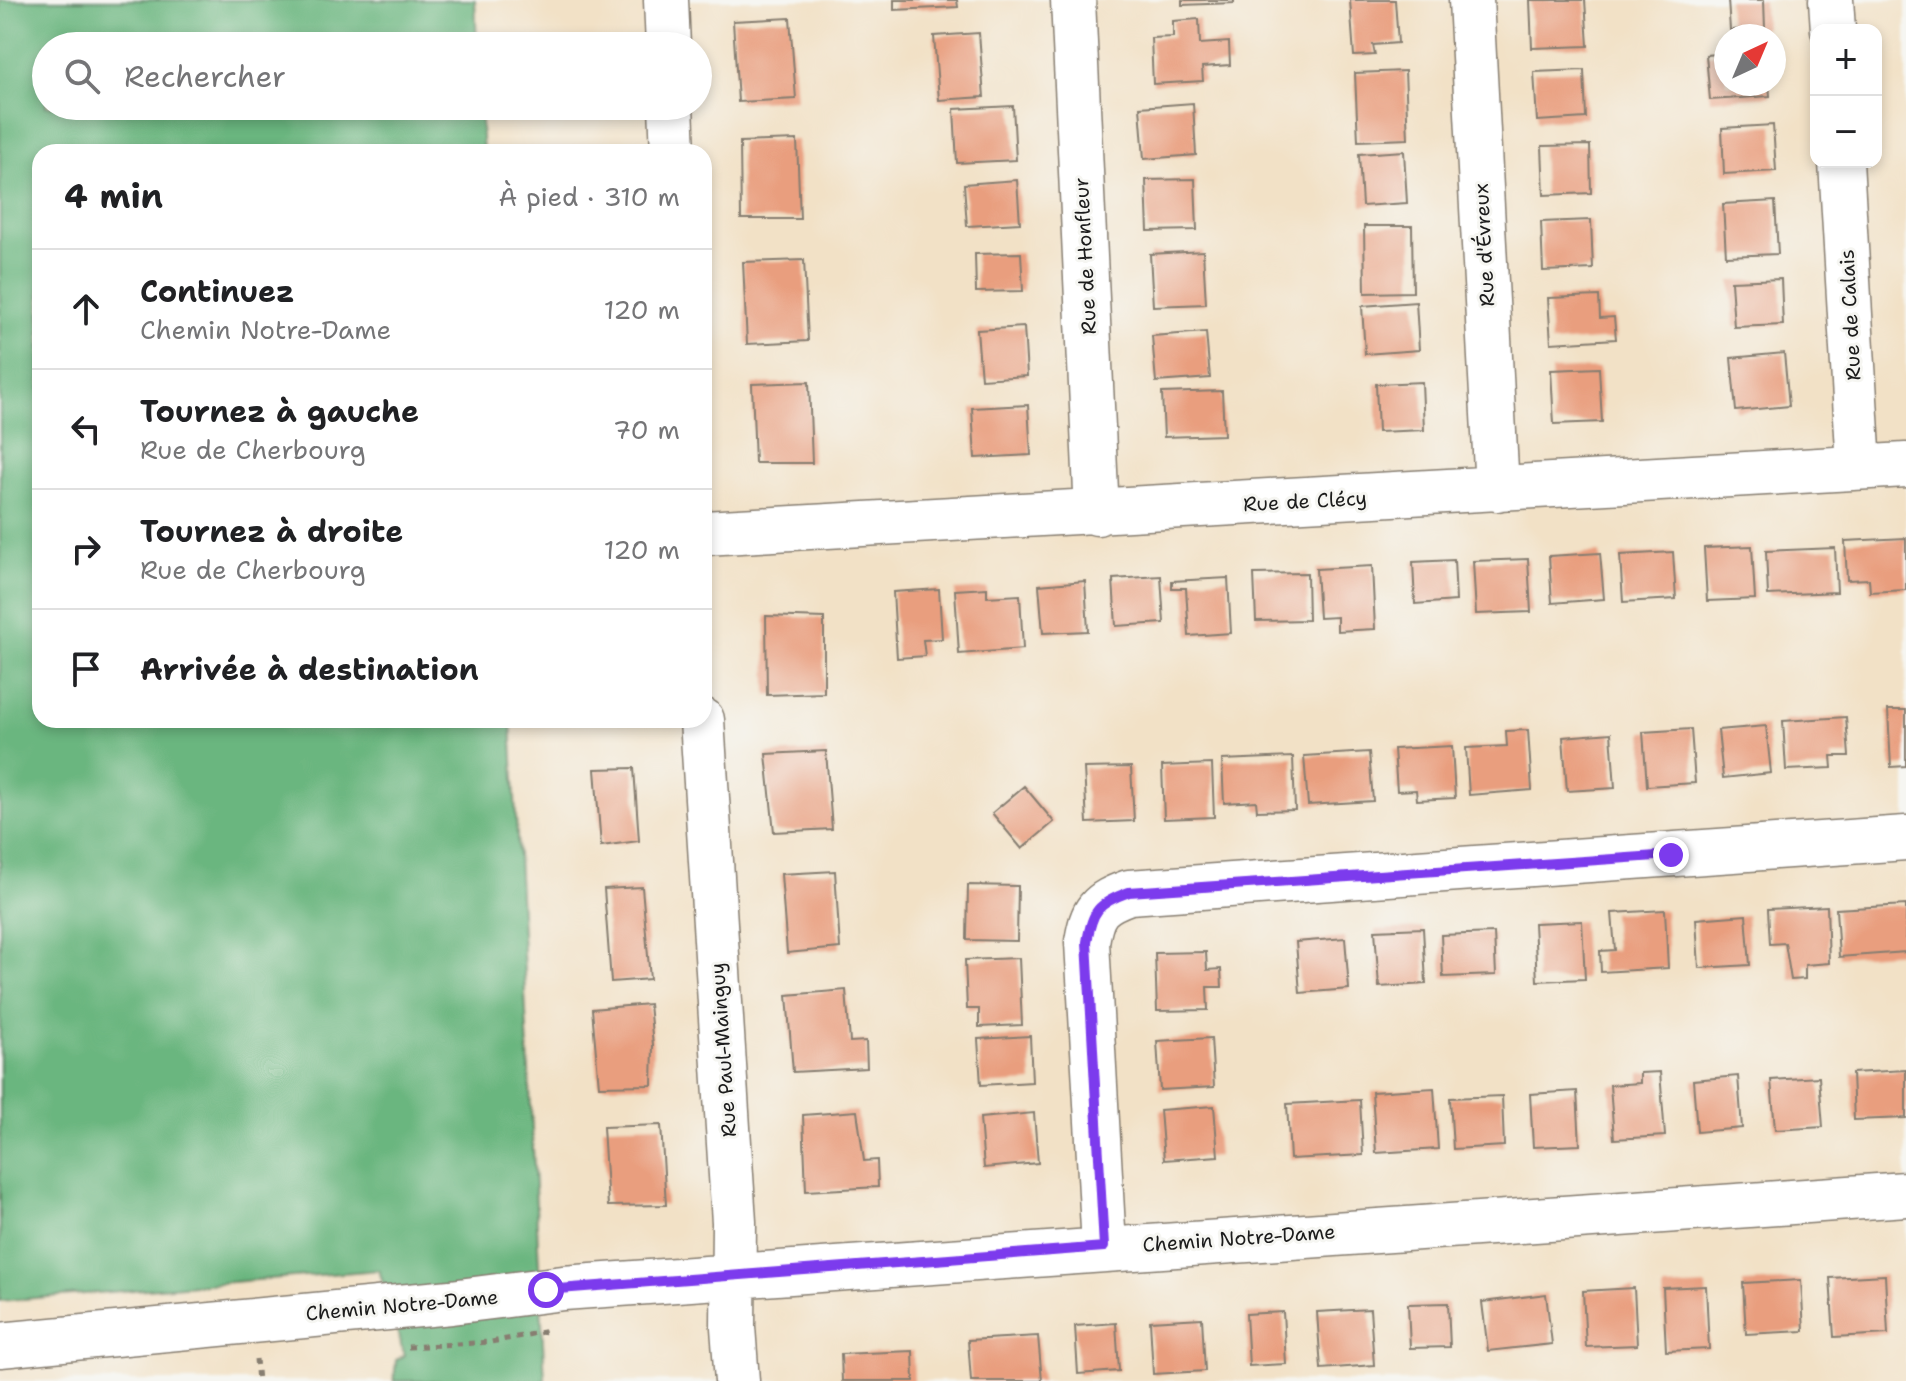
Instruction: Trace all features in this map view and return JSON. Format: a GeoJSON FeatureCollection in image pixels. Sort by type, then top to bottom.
{"type":"FeatureCollection","features":[{"type":"Feature","properties":{"kind":"street"},"geometry":{"type":"LineString","coordinates":[[666,0],[667,32]]}},
{"type":"Feature","properties":{"kind":"street","name":"Rue de Honfleur"},"geometry":{"type":"LineString","coordinates":[[1073,0],[1097,513]]}},
{"type":"Feature","properties":{"kind":"street","name":"Rue d'Évreux"},"geometry":{"type":"LineString","coordinates":[[1471,0],[1497,489]]}},
{"type":"Feature","properties":{"kind":"street"},"geometry":{"type":"LineString","coordinates":[[1831,0],[1833,24]]}},
{"type":"Feature","properties":{"kind":"street"},"geometry":{"type":"LineString","coordinates":[[672,120],[673,144]]}},
{"type":"Feature","properties":{"kind":"street","name":"Rue de Calais"},"geometry":{"type":"LineString","coordinates":[[1841,168],[1859,467]]}},
{"type":"Feature","properties":{"kind":"street","name":"Rue de Clécy"},"geometry":{"type":"LineString","coordinates":[[712,533],[1906,465]]}},
{"type":"Feature","properties":{"kind":"street","name":"Rue Paul-Mainguy"},"geometry":{"type":"LineString","coordinates":[[703,728],[734,1222],[737,1381]]}},
{"type":"Feature","properties":{"kind":"street"},"geometry":{"type":"LineString","coordinates":[[1104,1247],[1087,942],[1091,917],[1107,900],[1129,892],[1906,838]]}},
{"type":"Feature","properties":{"kind":"street","name":"Chemin Notre-Dame"},"geometry":{"type":"LineString","coordinates":[[0,1345],[451,1302],[563,1288],[1104,1247],[1906,1194]]}},
{"type":"Feature","properties":{"kind":"path"},"geometry":{"type":"LineString","coordinates":[[403,1348],[491,1342],[563,1330]]}},
{"type":"Feature","properties":{"kind":"path"},"geometry":{"type":"LineString","coordinates":[[256,1359],[258,1381]]}},
{"type":"Feature","properties":{"kind":"green space"},"geometry":{"type":"Polygon","coordinates":[[[0,0],[475,0],[476,32],[32,32],[32,120],[481,120],[482,144],[32,144],[32,728],[511,728],[545,1381],[394,1381],[396,1360],[404,1355],[379,1270],[0,1301],[0,0]]]}},
{"type":"Feature","properties":{"kind":"building"},"geometry":{"type":"Polygon","coordinates":[[[894,0],[957,0],[958,7],[894,10],[894,0]]]}},
{"type":"Feature","properties":{"kind":"building"},"geometry":{"type":"Polygon","coordinates":[[[1182,0],[1234,0],[1234,3],[1182,5],[1182,0]]]}},
{"type":"Feature","properties":{"kind":"building"},"geometry":{"type":"Polygon","coordinates":[[[1350,0],[1395,0],[1398,43],[1373,45],[1375,55],[1354,56],[1350,0]]]}},
{"type":"Feature","properties":{"kind":"building"},"geometry":{"type":"Polygon","coordinates":[[[1530,0],[1585,0],[1588,46],[1532,48],[1530,0]]]}},
{"type":"Feature","properties":{"kind":"building"},"geometry":{"type":"Polygon","coordinates":[[[1728,0],[1764,0],[1765,24],[1730,24],[1728,0]]]}},
{"type":"Feature","properties":{"kind":"building"},"geometry":{"type":"Polygon","coordinates":[[[790,18],[796,99],[738,102],[733,21],[790,18]]]}},
{"type":"Feature","properties":{"kind":"building"},"geometry":{"type":"Polygon","coordinates":[[[1199,19],[1200,44],[1229,42],[1230,65],[1202,67],[1203,81],[1153,84],[1151,38],[1173,37],[1173,21],[1199,19]]]}},
{"type":"Feature","properties":{"kind":"building"},"geometry":{"type":"Polygon","coordinates":[[[979,33],[984,97],[939,100],[934,36],[979,33]]]}},
{"type":"Feature","properties":{"kind":"building"},"geometry":{"type":"Polygon","coordinates":[[[1714,54],[1714,96],[1770,96],[1710,100],[1706,55],[1714,54]]]}},
{"type":"Feature","properties":{"kind":"building"},"geometry":{"type":"Polygon","coordinates":[[[1584,70],[1586,118],[1537,121],[1534,72],[1584,70]]]}},
{"type":"Feature","properties":{"kind":"building"},"geometry":{"type":"Polygon","coordinates":[[[1405,71],[1408,139],[1358,141],[1355,73],[1405,71]]]}},
{"type":"Feature","properties":{"kind":"building"},"geometry":{"type":"Polygon","coordinates":[[[1193,103],[1196,155],[1144,159],[1140,107],[1193,103]]]}},
{"type":"Feature","properties":{"kind":"building"},"geometry":{"type":"Polygon","coordinates":[[[1013,106],[1016,160],[957,163],[954,109],[1013,106]]]}},
{"type":"Feature","properties":{"kind":"building"},"geometry":{"type":"Polygon","coordinates":[[[1773,125],[1776,171],[1724,174],[1722,128],[1773,125]]]}},
{"type":"Feature","properties":{"kind":"building"},"geometry":{"type":"Polygon","coordinates":[[[797,140],[800,219],[741,219],[740,142],[797,140]]]}},
{"type":"Feature","properties":{"kind":"building"},"geometry":{"type":"Polygon","coordinates":[[[1590,145],[1591,193],[1544,195],[1542,146],[1590,145]]]}},
{"type":"Feature","properties":{"kind":"building"},"geometry":{"type":"Polygon","coordinates":[[[1404,151],[1407,203],[1362,206],[1359,154],[1404,151]]]}},
{"type":"Feature","properties":{"kind":"building"},"geometry":{"type":"Polygon","coordinates":[[[1195,179],[1197,230],[1148,231],[1146,180],[1195,179]]]}},
{"type":"Feature","properties":{"kind":"building"},"geometry":{"type":"Polygon","coordinates":[[[1017,180],[1020,223],[967,226],[964,184],[1017,180]]]}},
{"type":"Feature","properties":{"kind":"building"},"geometry":{"type":"Polygon","coordinates":[[[1775,201],[1778,254],[1726,256],[1723,204],[1775,201]]]}},
{"type":"Feature","properties":{"kind":"building"},"geometry":{"type":"Polygon","coordinates":[[[1591,220],[1593,269],[1543,271],[1541,222],[1591,220]]]}},
{"type":"Feature","properties":{"kind":"building"},"geometry":{"type":"Polygon","coordinates":[[[1364,226],[1412,226],[1413,292],[1365,293],[1364,226]]]}},
{"type":"Feature","properties":{"kind":"building"},"geometry":{"type":"Polygon","coordinates":[[[1203,251],[1206,304],[1153,306],[1150,254],[1203,251]]]}},
{"type":"Feature","properties":{"kind":"building"},"geometry":{"type":"Polygon","coordinates":[[[1021,253],[1023,291],[976,292],[975,254],[1021,253]]]}},
{"type":"Feature","properties":{"kind":"building"},"geometry":{"type":"Polygon","coordinates":[[[804,260],[808,341],[747,344],[743,262],[804,260]]]}},
{"type":"Feature","properties":{"kind":"building"},"geometry":{"type":"Polygon","coordinates":[[[1781,279],[1783,325],[1734,327],[1731,281],[1781,279]]]}},
{"type":"Feature","properties":{"kind":"building"},"geometry":{"type":"Polygon","coordinates":[[[1599,296],[1600,318],[1614,317],[1616,339],[1551,343],[1548,298],[1599,296]]]}},
{"type":"Feature","properties":{"kind":"building"},"geometry":{"type":"Polygon","coordinates":[[[1416,302],[1419,350],[1365,354],[1362,306],[1416,302]]]}},
{"type":"Feature","properties":{"kind":"building"},"geometry":{"type":"Polygon","coordinates":[[[1024,327],[1027,376],[981,379],[977,330],[1024,327]]]}},
{"type":"Feature","properties":{"kind":"building"},"geometry":{"type":"Polygon","coordinates":[[[1206,332],[1210,378],[1156,382],[1152,336],[1206,332]]]}},
{"type":"Feature","properties":{"kind":"building"},"geometry":{"type":"Polygon","coordinates":[[[1784,353],[1789,406],[1736,411],[1731,358],[1784,353]]]}},
{"type":"Feature","properties":{"kind":"building"},"geometry":{"type":"Polygon","coordinates":[[[1599,368],[1602,422],[1554,424],[1551,370],[1599,368]]]}},
{"type":"Feature","properties":{"kind":"building"},"geometry":{"type":"Polygon","coordinates":[[[809,382],[812,463],[755,463],[752,384],[809,382]]]}},
{"type":"Feature","properties":{"kind":"building"},"geometry":{"type":"Polygon","coordinates":[[[1422,382],[1424,430],[1378,432],[1376,384],[1422,382]]]}},
{"type":"Feature","properties":{"kind":"building"},"geometry":{"type":"Polygon","coordinates":[[[1222,391],[1224,435],[1164,437],[1162,393],[1222,391]]]}},
{"type":"Feature","properties":{"kind":"building"},"geometry":{"type":"Polygon","coordinates":[[[1028,405],[1031,455],[975,458],[972,408],[1028,405]]]}},
{"type":"Feature","properties":{"kind":"building"},"geometry":{"type":"Polygon","coordinates":[[[1906,538],[1906,590],[1870,592],[1869,579],[1847,580],[1845,541],[1906,538]]]}},
{"type":"Feature","properties":{"kind":"building"},"geometry":{"type":"Polygon","coordinates":[[[1752,546],[1755,599],[1707,601],[1704,548],[1752,546]]]}},
{"type":"Feature","properties":{"kind":"building"},"geometry":{"type":"Polygon","coordinates":[[[1835,548],[1837,592],[1768,595],[1766,551],[1835,548]]]}},
{"type":"Feature","properties":{"kind":"building"},"geometry":{"type":"Polygon","coordinates":[[[1673,552],[1676,599],[1623,602],[1620,555],[1673,552]]]}},
{"type":"Feature","properties":{"kind":"building"},"geometry":{"type":"Polygon","coordinates":[[[1600,553],[1604,599],[1552,603],[1549,556],[1600,553]]]}},
{"type":"Feature","properties":{"kind":"building"},"geometry":{"type":"Polygon","coordinates":[[[1528,559],[1531,612],[1476,614],[1473,561],[1528,559]]]}},
{"type":"Feature","properties":{"kind":"building"},"geometry":{"type":"Polygon","coordinates":[[[1454,560],[1456,601],[1415,604],[1413,562],[1454,560]]]}},
{"type":"Feature","properties":{"kind":"building"},"geometry":{"type":"Polygon","coordinates":[[[1372,566],[1375,629],[1337,631],[1337,617],[1319,618],[1316,569],[1372,566]]]}},
{"type":"Feature","properties":{"kind":"building"},"geometry":{"type":"Polygon","coordinates":[[[1307,573],[1308,620],[1256,621],[1254,574],[1307,573]]]}},
{"type":"Feature","properties":{"kind":"building"},"geometry":{"type":"Polygon","coordinates":[[[1161,576],[1164,623],[1116,626],[1113,579],[1161,576]]]}},
{"type":"Feature","properties":{"kind":"building"},"geometry":{"type":"Polygon","coordinates":[[[1228,578],[1231,633],[1189,636],[1186,588],[1172,588],[1172,581],[1228,578]]]}},
{"type":"Feature","properties":{"kind":"building"},"geometry":{"type":"Polygon","coordinates":[[[1085,581],[1088,631],[1043,633],[1039,585],[1085,581]]]}},
{"type":"Feature","properties":{"kind":"building"},"geometry":{"type":"Polygon","coordinates":[[[987,588],[987,597],[1020,595],[1023,649],[959,654],[955,590],[987,588]]]}},
{"type":"Feature","properties":{"kind":"building"},"geometry":{"type":"Polygon","coordinates":[[[939,589],[942,639],[923,640],[925,656],[897,658],[893,592],[939,589]]]}},
{"type":"Feature","properties":{"kind":"building"},"geometry":{"type":"Polygon","coordinates":[[[766,616],[824,618],[824,693],[767,695],[766,616]]]}},
{"type":"Feature","properties":{"kind":"building"},"geometry":{"type":"Polygon","coordinates":[[[1888,710],[1906,710],[1906,766],[1891,767],[1888,710]]]}},
{"type":"Feature","properties":{"kind":"building"},"geometry":{"type":"Polygon","coordinates":[[[1846,717],[1849,756],[1831,756],[1832,768],[1786,770],[1783,721],[1846,717]]]}},
{"type":"Feature","properties":{"kind":"building"},"geometry":{"type":"Polygon","coordinates":[[[1766,726],[1771,773],[1723,778],[1718,730],[1766,726]]]}},
{"type":"Feature","properties":{"kind":"building"},"geometry":{"type":"Polygon","coordinates":[[[1691,729],[1695,783],[1647,786],[1643,732],[1691,729]]]}},
{"type":"Feature","properties":{"kind":"building"},"geometry":{"type":"Polygon","coordinates":[[[1528,730],[1532,790],[1469,795],[1466,748],[1507,746],[1506,731],[1528,730]]]}},
{"type":"Feature","properties":{"kind":"building"},"geometry":{"type":"Polygon","coordinates":[[[1611,733],[1615,788],[1567,791],[1563,737],[1611,733]]]}},
{"type":"Feature","properties":{"kind":"building"},"geometry":{"type":"Polygon","coordinates":[[[1452,746],[1455,798],[1417,800],[1416,790],[1397,791],[1394,749],[1452,746]]]}},
{"type":"Feature","properties":{"kind":"building"},"geometry":{"type":"Polygon","coordinates":[[[826,751],[832,829],[774,832],[766,754],[826,751]]]}},
{"type":"Feature","properties":{"kind":"building"},"geometry":{"type":"Polygon","coordinates":[[[1369,752],[1373,801],[1308,805],[1304,756],[1369,752]]]}},
{"type":"Feature","properties":{"kind":"building"},"geometry":{"type":"Polygon","coordinates":[[[1293,757],[1295,810],[1257,811],[1256,801],[1224,803],[1222,760],[1293,757]]]}},
{"type":"Feature","properties":{"kind":"building"},"geometry":{"type":"Polygon","coordinates":[[[1212,764],[1214,817],[1164,819],[1162,766],[1212,764]]]}},
{"type":"Feature","properties":{"kind":"building"},"geometry":{"type":"Polygon","coordinates":[[[1131,767],[1134,821],[1087,823],[1084,768],[1131,767]]]}},
{"type":"Feature","properties":{"kind":"building"},"geometry":{"type":"Polygon","coordinates":[[[634,768],[639,841],[601,846],[595,769],[634,768]]]}},
{"type":"Feature","properties":{"kind":"building"},"geometry":{"type":"Polygon","coordinates":[[[1024,786],[1054,822],[1022,849],[992,813],[1024,786]]]}},
{"type":"Feature","properties":{"kind":"building"},"geometry":{"type":"Polygon","coordinates":[[[835,871],[840,948],[787,953],[781,874],[835,871]]]}},
{"type":"Feature","properties":{"kind":"building"},"geometry":{"type":"Polygon","coordinates":[[[968,885],[1018,886],[1017,941],[967,940],[968,885]]]}},
{"type":"Feature","properties":{"kind":"building"},"geometry":{"type":"Polygon","coordinates":[[[642,887],[650,979],[611,982],[604,889],[642,887]]]}},
{"type":"Feature","properties":{"kind":"building"},"geometry":{"type":"Polygon","coordinates":[[[1906,905],[1906,952],[1839,957],[1836,909],[1906,905]]]}},
{"type":"Feature","properties":{"kind":"building"},"geometry":{"type":"Polygon","coordinates":[[[1827,906],[1829,963],[1805,965],[1805,979],[1791,980],[1785,943],[1770,944],[1768,909],[1827,906]]]}},
{"type":"Feature","properties":{"kind":"building"},"geometry":{"type":"Polygon","coordinates":[[[1665,910],[1668,968],[1601,972],[1600,951],[1615,950],[1612,913],[1665,910]]]}},
{"type":"Feature","properties":{"kind":"building"},"geometry":{"type":"Polygon","coordinates":[[[1746,915],[1750,965],[1699,968],[1696,919],[1746,915]]]}},
{"type":"Feature","properties":{"kind":"building"},"geometry":{"type":"Polygon","coordinates":[[[1582,921],[1585,979],[1537,981],[1534,923],[1582,921]]]}},
{"type":"Feature","properties":{"kind":"building"},"geometry":{"type":"Polygon","coordinates":[[[1423,928],[1426,984],[1379,987],[1375,930],[1423,928]]]}},
{"type":"Feature","properties":{"kind":"building"},"geometry":{"type":"Polygon","coordinates":[[[1494,933],[1496,975],[1443,977],[1441,935],[1494,933]]]}},
{"type":"Feature","properties":{"kind":"building"},"geometry":{"type":"Polygon","coordinates":[[[1345,938],[1349,989],[1300,993],[1296,942],[1345,938]]]}},
{"type":"Feature","properties":{"kind":"building"},"geometry":{"type":"Polygon","coordinates":[[[1206,952],[1207,970],[1221,969],[1222,987],[1207,987],[1208,1010],[1157,1011],[1155,953],[1206,952]]]}},
{"type":"Feature","properties":{"kind":"building"},"geometry":{"type":"Polygon","coordinates":[[[1019,958],[1022,1025],[979,1027],[979,1009],[967,1009],[965,960],[1019,958]]]}},
{"type":"Feature","properties":{"kind":"building"},"geometry":{"type":"Polygon","coordinates":[[[846,990],[850,1042],[866,1041],[867,1068],[793,1072],[787,995],[846,990]]]}},
{"type":"Feature","properties":{"kind":"building"},"geometry":{"type":"Polygon","coordinates":[[[649,1004],[653,1045],[652,1085],[599,1086],[592,1009],[649,1004]]]}},
{"type":"Feature","properties":{"kind":"building"},"geometry":{"type":"Polygon","coordinates":[[[1030,1036],[1032,1082],[981,1085],[978,1039],[1030,1036]]]}},
{"type":"Feature","properties":{"kind":"building"},"geometry":{"type":"Polygon","coordinates":[[[1211,1038],[1214,1087],[1160,1090],[1157,1041],[1211,1038]]]}},
{"type":"Feature","properties":{"kind":"building"},"geometry":{"type":"Polygon","coordinates":[[[1906,1070],[1906,1118],[1854,1120],[1852,1073],[1906,1070]]]}},
{"type":"Feature","properties":{"kind":"building"},"geometry":{"type":"Polygon","coordinates":[[[1660,1072],[1665,1136],[1614,1139],[1610,1085],[1640,1083],[1640,1073],[1660,1072]]]}},
{"type":"Feature","properties":{"kind":"building"},"geometry":{"type":"Polygon","coordinates":[[[1738,1076],[1742,1128],[1697,1132],[1693,1080],[1738,1076]]]}},
{"type":"Feature","properties":{"kind":"building"},"geometry":{"type":"Polygon","coordinates":[[[1819,1077],[1823,1127],[1775,1130],[1771,1080],[1819,1077]]]}},
{"type":"Feature","properties":{"kind":"building"},"geometry":{"type":"Polygon","coordinates":[[[1434,1088],[1438,1149],[1376,1153],[1372,1092],[1434,1088]]]}},
{"type":"Feature","properties":{"kind":"building"},"geometry":{"type":"Polygon","coordinates":[[[1577,1091],[1580,1145],[1533,1147],[1530,1094],[1577,1091]]]}},
{"type":"Feature","properties":{"kind":"building"},"geometry":{"type":"Polygon","coordinates":[[[1502,1096],[1504,1146],[1453,1149],[1450,1098],[1502,1096]]]}},
{"type":"Feature","properties":{"kind":"building"},"geometry":{"type":"Polygon","coordinates":[[[1360,1100],[1363,1155],[1290,1159],[1287,1104],[1360,1100]]]}},
{"type":"Feature","properties":{"kind":"building"},"geometry":{"type":"Polygon","coordinates":[[[1214,1106],[1218,1156],[1164,1160],[1160,1110],[1214,1106]]]}},
{"type":"Feature","properties":{"kind":"building"},"geometry":{"type":"Polygon","coordinates":[[[857,1111],[864,1161],[877,1160],[878,1187],[806,1191],[803,1115],[857,1111]]]}},
{"type":"Feature","properties":{"kind":"building"},"geometry":{"type":"Polygon","coordinates":[[[1034,1113],[1038,1163],[984,1168],[980,1118],[1034,1113]]]}},
{"type":"Feature","properties":{"kind":"building"},"geometry":{"type":"Polygon","coordinates":[[[661,1125],[666,1205],[608,1206],[603,1127],[661,1125]]]}},
{"type":"Feature","properties":{"kind":"building"},"geometry":{"type":"Polygon","coordinates":[[[1885,1275],[1888,1334],[1834,1337],[1830,1278],[1885,1275]]]}},
{"type":"Feature","properties":{"kind":"building"},"geometry":{"type":"Polygon","coordinates":[[[1801,1280],[1804,1331],[1746,1334],[1743,1283],[1801,1280]]]}},
{"type":"Feature","properties":{"kind":"building"},"geometry":{"type":"Polygon","coordinates":[[[1706,1286],[1709,1349],[1666,1351],[1663,1288],[1706,1286]]]}},
{"type":"Feature","properties":{"kind":"building"},"geometry":{"type":"Polygon","coordinates":[[[1634,1288],[1637,1345],[1586,1347],[1583,1291],[1634,1288]]]}},
{"type":"Feature","properties":{"kind":"building"},"geometry":{"type":"Polygon","coordinates":[[[1546,1294],[1552,1344],[1488,1351],[1482,1302],[1546,1294]]]}},
{"type":"Feature","properties":{"kind":"building"},"geometry":{"type":"Polygon","coordinates":[[[1448,1303],[1450,1347],[1410,1348],[1408,1304],[1448,1303]]]}},
{"type":"Feature","properties":{"kind":"building"},"geometry":{"type":"Polygon","coordinates":[[[1370,1309],[1374,1365],[1321,1369],[1317,1312],[1370,1309]]]}},
{"type":"Feature","properties":{"kind":"building"},"geometry":{"type":"Polygon","coordinates":[[[1283,1312],[1286,1364],[1249,1366],[1246,1314],[1283,1312]]]}},
{"type":"Feature","properties":{"kind":"building"},"geometry":{"type":"Polygon","coordinates":[[[1202,1318],[1205,1371],[1153,1374],[1150,1321],[1202,1318]]]}},
{"type":"Feature","properties":{"kind":"building"},"geometry":{"type":"Polygon","coordinates":[[[1116,1323],[1119,1371],[1078,1374],[1075,1326],[1116,1323]]]}},
{"type":"Feature","properties":{"kind":"building"},"geometry":{"type":"Polygon","coordinates":[[[1038,1336],[1042,1381],[971,1381],[968,1340],[1038,1336]]]}},
{"type":"Feature","properties":{"kind":"building"},"geometry":{"type":"Polygon","coordinates":[[[913,1351],[914,1381],[842,1381],[841,1354],[913,1351]]]}},
{"type":"Feature","properties":{"kind":"route"},"geometry":{"type":"LineString","coordinates":[[546,1290],[1104,1247],[1087,942],[1091,917],[1107,900],[1129,892],[1671,855]]}}]}
